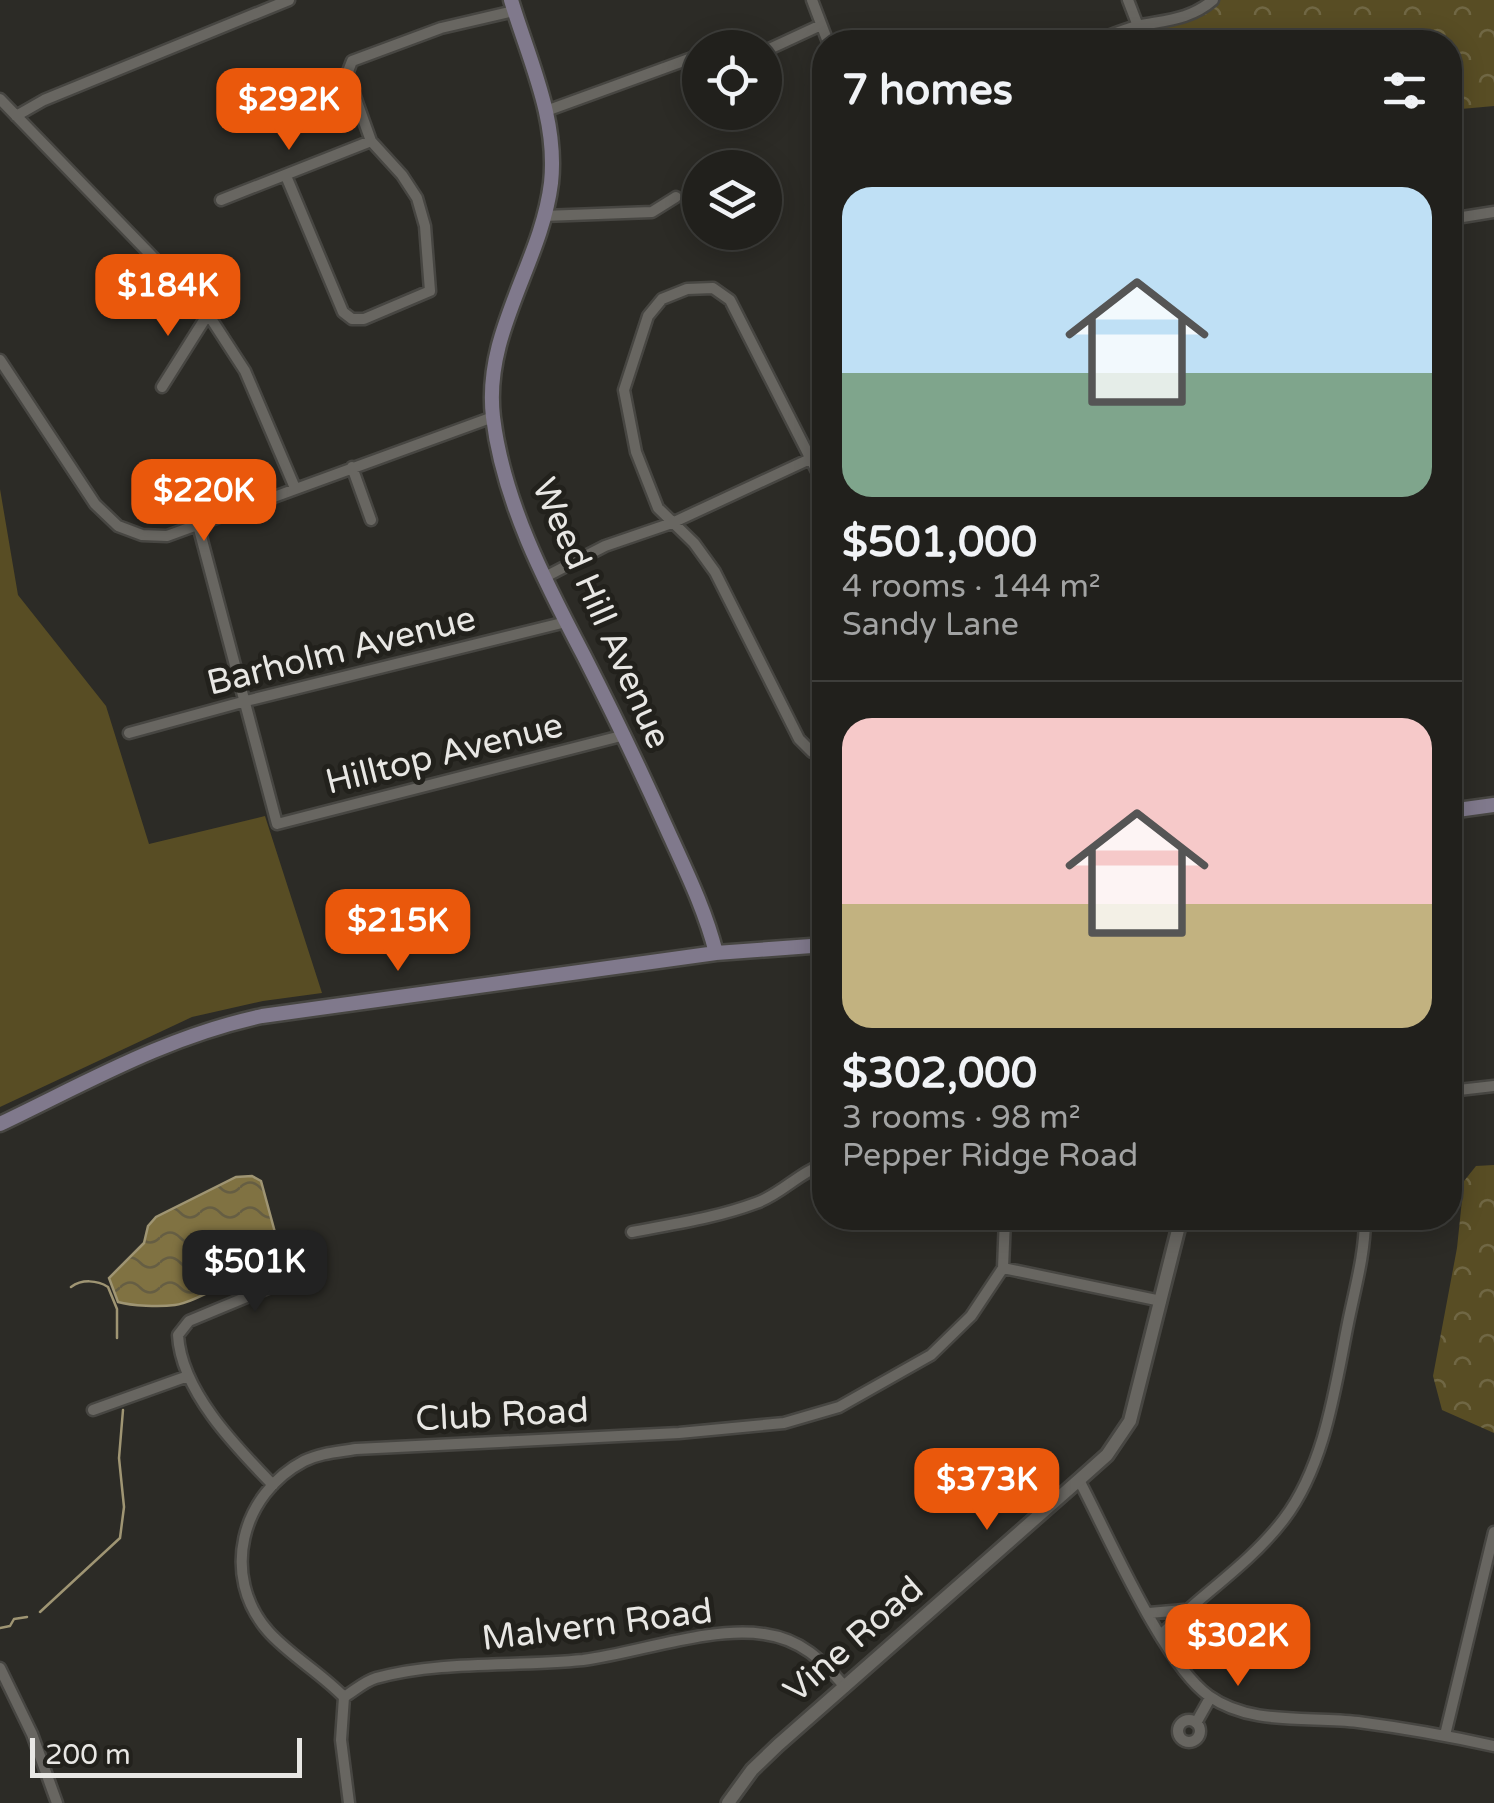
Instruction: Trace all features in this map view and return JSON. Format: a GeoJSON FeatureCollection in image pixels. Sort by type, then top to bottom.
{"type":"FeatureCollection","features":[{"type":"Feature","properties":{"kind":"main road","name":"Weed Hill Avenue"},"geometry":{"type":"LineString","coordinates":[[513,5],[546,111],[553,155],[544,216],[498,342],[492,378],[493,417],[519,518],[707,918],[716,953]]}},
{"type":"Feature","properties":{"kind":"main road"},"geometry":{"type":"LineString","coordinates":[[1462,810],[1494,805]]}},
{"type":"Feature","properties":{"kind":"main road"},"geometry":{"type":"LineString","coordinates":[[0,1124],[161,1046],[210,1027],[314,1008],[716,953],[812,946]]}},
{"type":"Feature","properties":{"kind":"street"},"geometry":{"type":"LineString","coordinates":[[16,116],[44,100],[289,0]]}},
{"type":"Feature","properties":{"kind":"street"},"geometry":{"type":"LineString","coordinates":[[812,0],[823,30]]}},
{"type":"Feature","properties":{"kind":"street"},"geometry":{"type":"LineString","coordinates":[[1128,0],[1138,26]]}},
{"type":"Feature","properties":{"kind":"street"},"geometry":{"type":"LineString","coordinates":[[1126,30],[1196,13],[1213,0]]}},
{"type":"Feature","properties":{"kind":"street"},"geometry":{"type":"LineString","coordinates":[[286,176],[343,312],[352,319],[364,319],[430,291],[425,226],[416,198],[402,175],[371,141],[346,74],[352,61],[513,5]]}},
{"type":"Feature","properties":{"kind":"street"},"geometry":{"type":"LineString","coordinates":[[782,43],[821,25]]}},
{"type":"Feature","properties":{"kind":"street"},"geometry":{"type":"LineString","coordinates":[[546,111],[682,61]]}},
{"type":"Feature","properties":{"kind":"street"},"geometry":{"type":"LineString","coordinates":[[0,98],[208,314],[245,371],[295,488]]}},
{"type":"Feature","properties":{"kind":"street"},"geometry":{"type":"LineString","coordinates":[[221,200],[371,141]]}},
{"type":"Feature","properties":{"kind":"street"},"geometry":{"type":"LineString","coordinates":[[544,216],[652,212],[676,196]]}},
{"type":"Feature","properties":{"kind":"street"},"geometry":{"type":"LineString","coordinates":[[1462,217],[1494,212]]}},
{"type":"Feature","properties":{"kind":"street"},"geometry":{"type":"LineString","coordinates":[[544,578],[606,546],[672,523],[812,458],[730,300],[713,288],[687,289],[662,298],[648,316],[624,390],[636,452],[658,508],[672,523],[694,543],[715,572],[799,738],[812,752]]}},
{"type":"Feature","properties":{"kind":"street"},"geometry":{"type":"LineString","coordinates":[[162,387],[208,314]]}},
{"type":"Feature","properties":{"kind":"street"},"geometry":{"type":"LineString","coordinates":[[0,360],[95,504],[118,526],[142,535],[167,536],[493,417]]}},
{"type":"Feature","properties":{"kind":"street"},"geometry":{"type":"LineString","coordinates":[[352,467],[371,520]]}},
{"type":"Feature","properties":{"kind":"street"},"geometry":{"type":"LineString","coordinates":[[198,525],[246,700]]}},
{"type":"Feature","properties":{"kind":"street","name":"Barholm Avenue"},"geometry":{"type":"LineString","coordinates":[[129,733],[246,700],[566,622]]}},
{"type":"Feature","properties":{"kind":"street","name":"Hilltop Avenue"},"geometry":{"type":"LineString","coordinates":[[246,700],[277,824],[624,735]]}},
{"type":"Feature","properties":{"kind":"street"},"geometry":{"type":"LineString","coordinates":[[1462,1090],[1494,1086]]}},
{"type":"Feature","properties":{"kind":"street"},"geometry":{"type":"LineString","coordinates":[[632,1232],[711,1217],[756,1203],[777,1194],[812,1168]]}},
{"type":"Feature","properties":{"kind":"street"},"geometry":{"type":"LineString","coordinates":[[1005,1230],[1003,1268],[1161,1301]]}},
{"type":"Feature","properties":{"kind":"street","name":"Vine Road"},"geometry":{"type":"LineString","coordinates":[[728,1803],[752,1770],[778,1745],[1107,1455],[1130,1421],[1178,1230]]}},
{"type":"Feature","properties":{"kind":"street"},"geometry":{"type":"LineString","coordinates":[[1161,1635],[1257,1549],[1285,1518],[1308,1480],[1332,1401],[1365,1230]]}},
{"type":"Feature","properties":{"kind":"street","name":"Club Road"},"geometry":{"type":"LineString","coordinates":[[344,1697],[269,1632],[246,1590],[244,1530],[255,1507],[272,1486],[306,1460],[356,1448],[784,1423],[839,1407],[931,1354],[971,1316],[1003,1268]]}},
{"type":"Feature","properties":{"kind":"street"},"geometry":{"type":"LineString","coordinates":[[272,1486],[219,1425],[188,1376],[178,1348],[181,1328],[308,1271]]}},
{"type":"Feature","properties":{"kind":"street"},"geometry":{"type":"LineString","coordinates":[[93,1410],[188,1376]]}},
{"type":"Feature","properties":{"kind":"street"},"geometry":{"type":"LineString","coordinates":[[1080,1480],[1186,1677],[1210,1698],[1240,1711],[1265,1716],[1354,1721],[1494,1746]]}},
{"type":"Feature","properties":{"kind":"street"},"geometry":{"type":"LineString","coordinates":[[1444,1735],[1494,1532]]}},
{"type":"Feature","properties":{"kind":"street"},"geometry":{"type":"LineString","coordinates":[[1149,1613],[1185,1610]]}},
{"type":"Feature","properties":{"kind":"street","name":"Malvern Road"},"geometry":{"type":"LineString","coordinates":[[344,1697],[372,1678],[416,1671],[584,1660],[675,1641],[764,1634],[800,1644],[821,1659],[846,1687]]}},
{"type":"Feature","properties":{"kind":"street"},"geometry":{"type":"LineString","coordinates":[[0,1668],[32,1734],[56,1803]]}},
{"type":"Feature","properties":{"kind":"street"},"geometry":{"type":"LineString","coordinates":[[344,1697],[341,1740],[349,1803]]}},
{"type":"Feature","properties":{"kind":"street"},"geometry":{"type":"LineString","coordinates":[[1196,1723],[1210,1698]]}},
{"type":"Feature","properties":{"kind":"green space"},"geometry":{"type":"Polygon","coordinates":[[[1213,0],[1494,0],[1494,106],[1462,109],[1462,30],[1140,30],[1138,26],[1155,24],[1213,0]]]}},
{"type":"Feature","properties":{"kind":"green space"},"geometry":{"type":"Polygon","coordinates":[[[0,489],[18,595],[106,706],[149,844],[265,816],[322,993],[192,1017],[0,1107],[0,489]]]}},
{"type":"Feature","properties":{"kind":"green space"},"geometry":{"type":"Polygon","coordinates":[[[1494,1165],[1494,1433],[1442,1410],[1433,1376],[1459,1230],[1462,1230],[1464,1181],[1476,1166],[1494,1165]]]}},
{"type":"Feature","properties":{"kind":"water"},"geometry":{"type":"Polygon","coordinates":[[[252,1176],[261,1181],[279,1247],[273,1254],[184,1303],[154,1306],[118,1302],[109,1278],[144,1243],[148,1226],[156,1217],[236,1177],[252,1176]]]}},
{"type":"Feature","properties":{"kind":"waterway"},"geometry":{"type":"LineString","coordinates":[[71,1287],[90,1281],[108,1287],[117,1309],[117,1338]]}},
{"type":"Feature","properties":{"kind":"waterway"},"geometry":{"type":"LineString","coordinates":[[40,1612],[120,1538],[124,1507],[119,1458],[123,1410]]}},
{"type":"Feature","properties":{"kind":"waterway"},"geometry":{"type":"LineString","coordinates":[[0,1628],[10,1626],[14,1619],[27,1617]]}}]}
